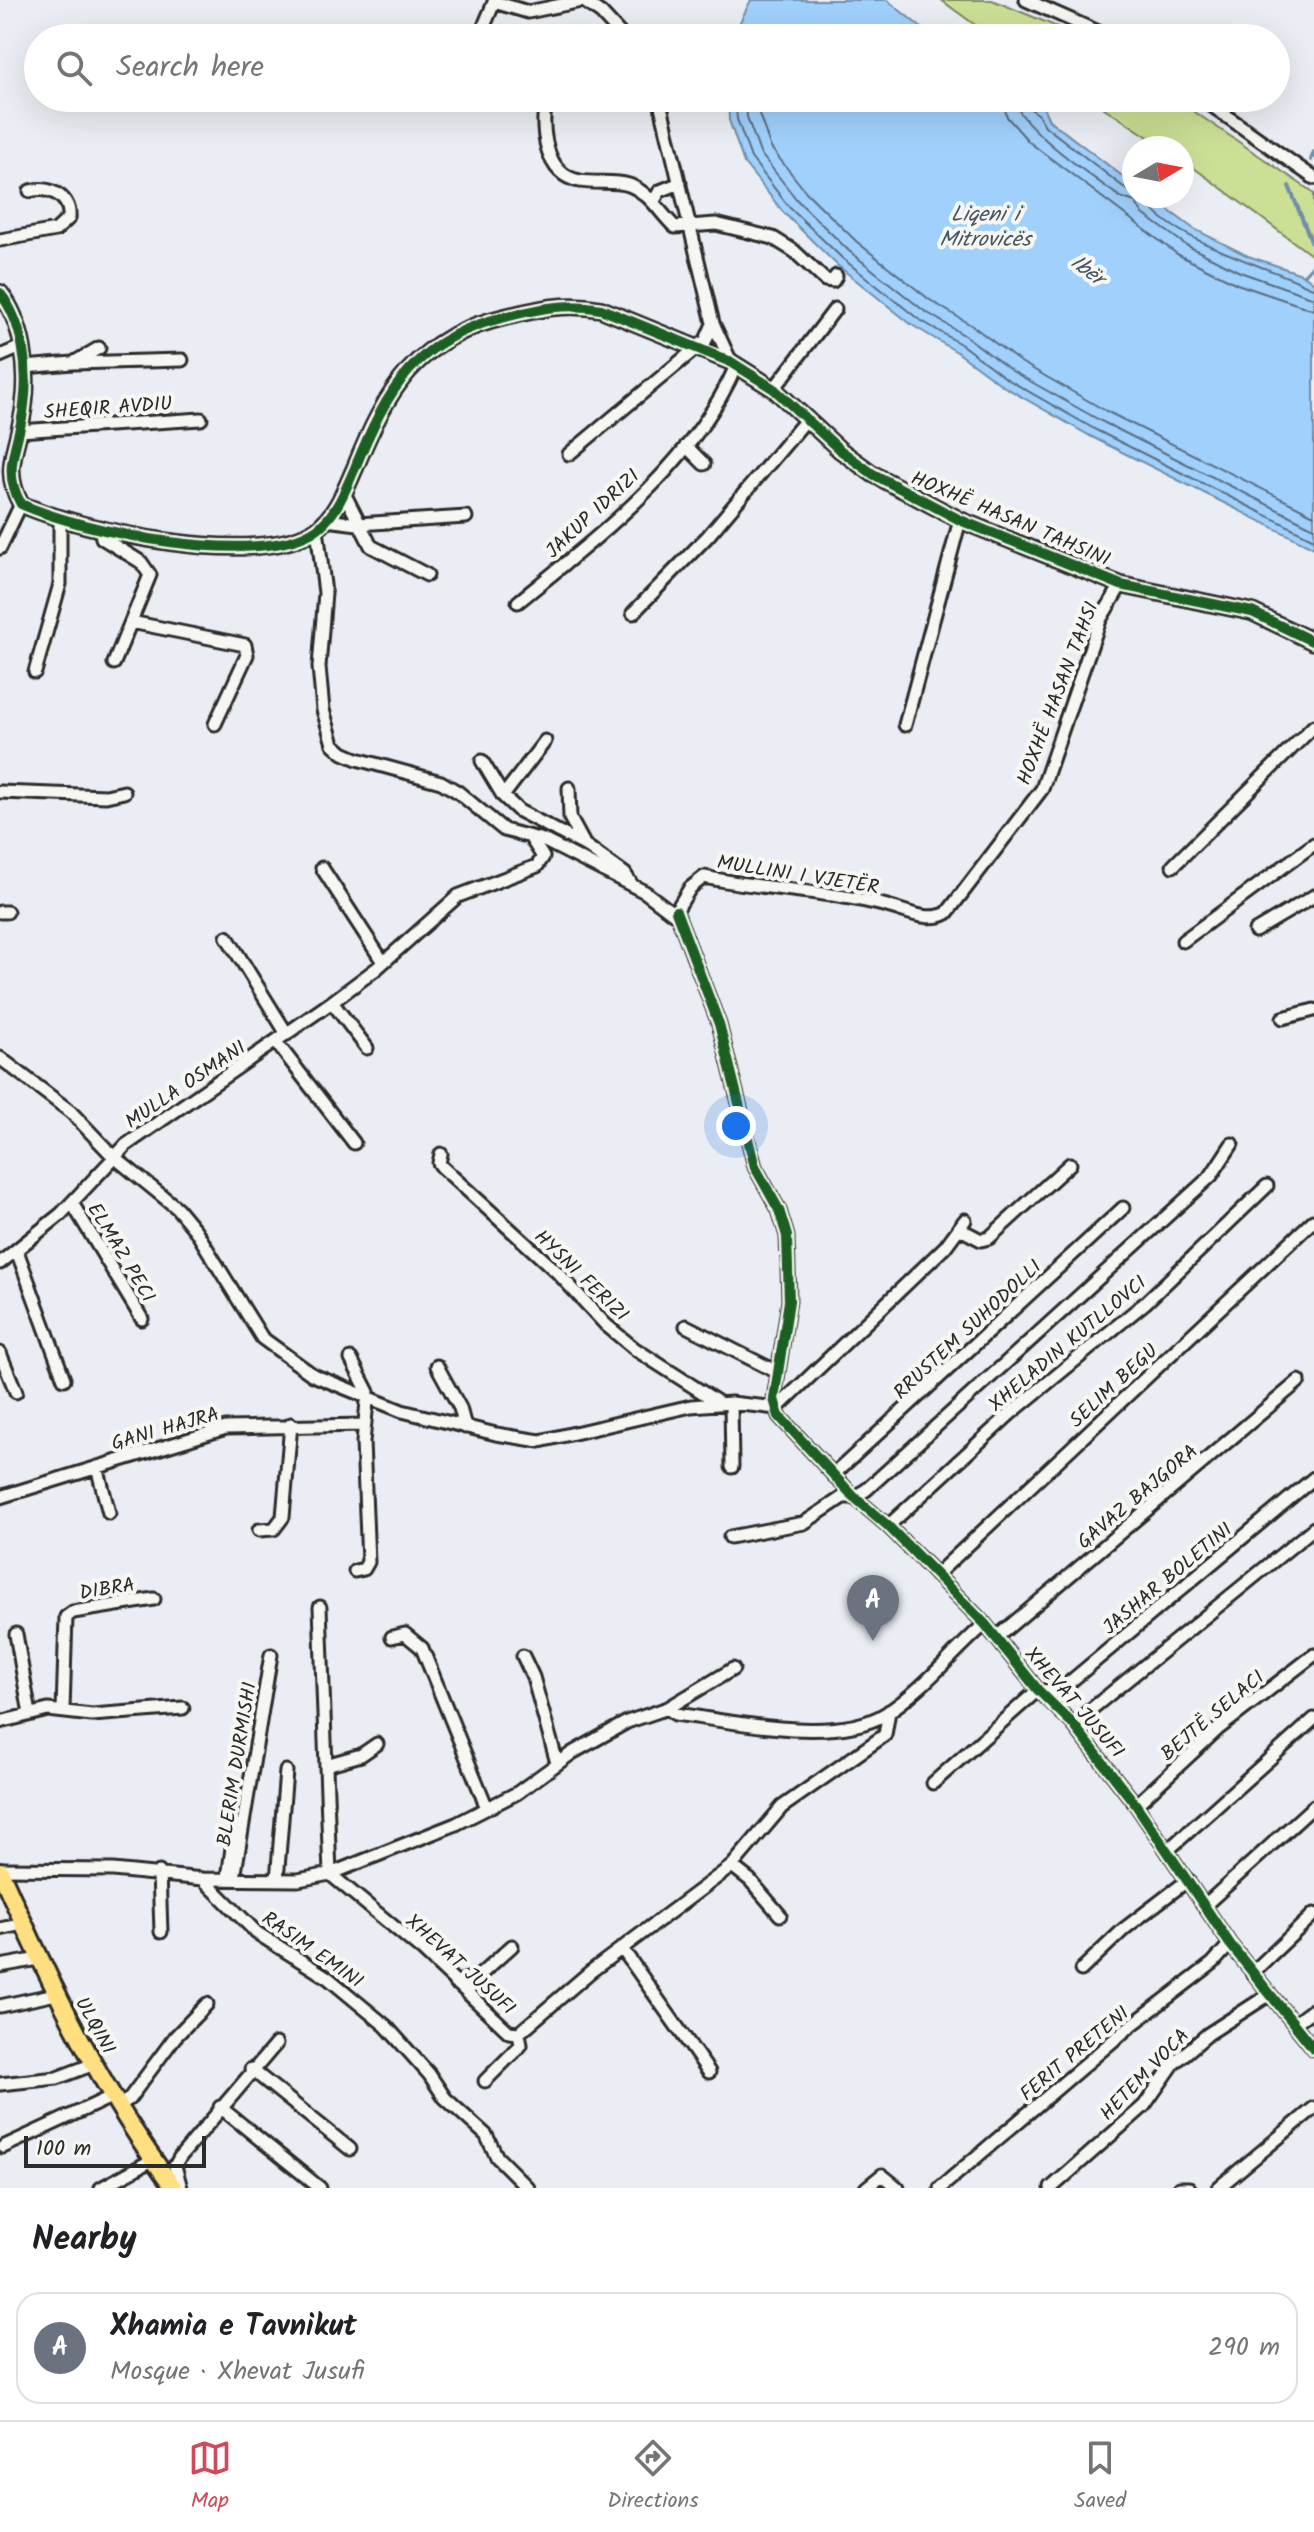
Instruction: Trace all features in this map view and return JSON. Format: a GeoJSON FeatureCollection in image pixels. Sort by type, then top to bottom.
{"type":"FeatureCollection","features":[{"type":"Feature","properties":{"kind":"main road","name":"ULQINI"},"geometry":{"type":"LineString","coordinates":[[0,1870],[39,1959],[94,2064],[174,2188]]}},
{"type":"Feature","properties":{"kind":"street"},"geometry":{"type":"LineString","coordinates":[[1026,0],[1080,24]]}},
{"type":"Feature","properties":{"kind":"street"},"geometry":{"type":"LineString","coordinates":[[488,24],[502,2],[528,12],[584,1],[609,24]]}},
{"type":"Feature","properties":{"kind":"street"},"geometry":{"type":"LineString","coordinates":[[545,112],[543,133],[553,162],[562,172],[579,181],[628,185],[653,202],[675,227],[716,224],[773,238],[794,251],[825,280],[833,281],[836,276]]}},
{"type":"Feature","properties":{"kind":"street"},"geometry":{"type":"LineString","coordinates":[[662,112],[713,323],[734,364]]}},
{"type":"Feature","properties":{"kind":"street"},"geometry":{"type":"LineString","coordinates":[[1221,112],[1314,178]]}},
{"type":"Feature","properties":{"kind":"street"},"geometry":{"type":"LineString","coordinates":[[653,202],[660,191],[680,183]]}},
{"type":"Feature","properties":{"kind":"street"},"geometry":{"type":"LineString","coordinates":[[0,240],[56,230],[69,218],[67,204],[55,193],[43,189],[30,191]]}},
{"type":"Feature","properties":{"kind":"street","name":"SHEQIR AVDIU"},"geometry":{"type":"LineString","coordinates":[[0,293],[10,306],[24,367],[24,407],[4,482]]}},
{"type":"Feature","properties":{"kind":"street","name":"HOXHË HASAN TAHSINI"},"geometry":{"type":"LineString","coordinates":[[322,525],[344,493],[399,380],[425,351],[455,332],[539,309],[582,305],[697,347],[734,364],[774,389],[840,450],[891,486],[960,520],[1121,585],[1252,612],[1314,642]]}},
{"type":"Feature","properties":{"kind":"street"},"geometry":{"type":"LineString","coordinates":[[774,389],[835,309]]}},
{"type":"Feature","properties":{"kind":"street"},"geometry":{"type":"LineString","coordinates":[[569,454],[709,337],[713,323]]}},
{"type":"Feature","properties":{"kind":"street"},"geometry":{"type":"LineString","coordinates":[[0,356],[21,347]]}},
{"type":"Feature","properties":{"kind":"street"},"geometry":{"type":"LineString","coordinates":[[73,363],[99,348]]}},
{"type":"Feature","properties":{"kind":"street"},"geometry":{"type":"LineString","coordinates":[[24,367],[182,360]]}},
{"type":"Feature","properties":{"kind":"street","name":"JAKUP IDRIZI"},"geometry":{"type":"LineString","coordinates":[[518,602],[594,540],[686,446],[717,406],[734,364]]}},
{"type":"Feature","properties":{"kind":"street","name":"SHEQIR AVDIU"},"geometry":{"type":"LineString","coordinates":[[19,431],[201,419]]}},
{"type":"Feature","properties":{"kind":"street"},"geometry":{"type":"LineString","coordinates":[[633,613],[708,536],[806,420]]}},
{"type":"Feature","properties":{"kind":"street"},"geometry":{"type":"LineString","coordinates":[[686,446],[704,464]]}},
{"type":"Feature","properties":{"kind":"street"},"geometry":{"type":"LineString","coordinates":[[4,482],[21,504],[60,518],[155,540],[210,547],[290,541],[322,525],[466,517]]}},
{"type":"Feature","properties":{"kind":"street"},"geometry":{"type":"LineString","coordinates":[[344,493],[358,524],[379,552],[427,575]]}},
{"type":"Feature","properties":{"kind":"street"},"geometry":{"type":"LineString","coordinates":[[0,548],[21,504]]}},
{"type":"Feature","properties":{"kind":"street"},"geometry":{"type":"LineString","coordinates":[[35,672],[60,584],[60,518]]}},
{"type":"Feature","properties":{"kind":"street"},"geometry":{"type":"LineString","coordinates":[[905,725],[960,520]]}},
{"type":"Feature","properties":{"kind":"street"},"geometry":{"type":"LineString","coordinates":[[322,525],[325,593],[319,667],[323,710],[333,744],[357,759],[441,782],[504,830],[532,840],[543,840],[632,886],[671,913],[676,911],[719,1024],[755,1167],[779,1210],[787,1236],[789,1301],[777,1372],[777,1408]]}},
{"type":"Feature","properties":{"kind":"street"},"geometry":{"type":"LineString","coordinates":[[100,527],[102,538],[110,546],[141,562],[150,571],[114,663]]}},
{"type":"Feature","properties":{"kind":"street","name":"HOXHË HASAN TAHSI"},"geometry":{"type":"LineString","coordinates":[[1025,813],[1042,789],[1100,620],[1121,585]]}},
{"type":"Feature","properties":{"kind":"street"},"geometry":{"type":"LineString","coordinates":[[131,622],[245,645],[247,655],[215,724]]}},
{"type":"Feature","properties":{"kind":"street"},"geometry":{"type":"LineString","coordinates":[[1173,866],[1314,726]]}},
{"type":"Feature","properties":{"kind":"street"},"geometry":{"type":"LineString","coordinates":[[503,796],[545,741]]}},
{"type":"Feature","properties":{"kind":"street"},"geometry":{"type":"LineString","coordinates":[[482,761],[503,796],[529,817],[586,846],[625,874],[632,886]]}},
{"type":"Feature","properties":{"kind":"street"},"geometry":{"type":"LineString","coordinates":[[569,788],[570,818],[586,846]]}},
{"type":"Feature","properties":{"kind":"street"},"geometry":{"type":"LineString","coordinates":[[0,792],[106,796],[124,792]]}},
{"type":"Feature","properties":{"kind":"street","name":"MULLINI I VJETËR"},"geometry":{"type":"LineString","coordinates":[[676,911],[690,888],[704,877],[737,885],[843,895],[926,917],[944,916],[1025,813]]}},
{"type":"Feature","properties":{"kind":"street","name":"MULLA OSMANI"},"geometry":{"type":"LineString","coordinates":[[113,1156],[332,1002],[387,959],[458,896],[537,866],[543,857],[532,840]]}},
{"type":"Feature","properties":{"kind":"street"},"geometry":{"type":"LineString","coordinates":[[1183,941],[1314,844]]}},
{"type":"Feature","properties":{"kind":"street"},"geometry":{"type":"LineString","coordinates":[[327,869],[387,959]]}},
{"type":"Feature","properties":{"kind":"street"},"geometry":{"type":"LineString","coordinates":[[1255,931],[1314,896]]}},
{"type":"Feature","properties":{"kind":"street"},"geometry":{"type":"LineString","coordinates":[[227,937],[287,1034]]}},
{"type":"Feature","properties":{"kind":"street"},"geometry":{"type":"LineString","coordinates":[[332,1002],[367,1048]]}},
{"type":"Feature","properties":{"kind":"street"},"geometry":{"type":"LineString","coordinates":[[1283,1018],[1314,1010]]}},
{"type":"Feature","properties":{"kind":"street","name":"MULLA OSMANI"},"geometry":{"type":"LineString","coordinates":[[276,1042],[354,1143]]}},
{"type":"Feature","properties":{"kind":"street","name":"HYSNI FERIZI"},"geometry":{"type":"LineString","coordinates":[[0,1058],[71,1112],[113,1156],[184,1216],[262,1338],[313,1375],[367,1398],[465,1427],[540,1441],[691,1406],[725,1403],[777,1408]]}},
{"type":"Feature","properties":{"kind":"street"},"geometry":{"type":"LineString","coordinates":[[730,1537],[804,1523],[843,1497],[854,1497],[933,1430],[1211,1176],[1232,1144]]}},
{"type":"Feature","properties":{"kind":"street","name":"HYSNI FERIZI"},"geometry":{"type":"LineString","coordinates":[[441,1154],[439,1163],[442,1167],[558,1273],[606,1325],[635,1349],[725,1403]]}},
{"type":"Feature","properties":{"kind":"street","name":"ELMAZ PECI"},"geometry":{"type":"LineString","coordinates":[[0,1263],[72,1203],[113,1156]]}},
{"type":"Feature","properties":{"kind":"street"},"geometry":{"type":"LineString","coordinates":[[777,1408],[963,1224],[981,1240],[989,1238],[1070,1164]]}},
{"type":"Feature","properties":{"kind":"street","name":"XHELADIN KUTLLOVCI"},"geometry":{"type":"LineString","coordinates":[[888,1526],[1010,1414],[1145,1303],[1267,1186]]}},
{"type":"Feature","properties":{"kind":"street","name":"ELMAZ PECI"},"geometry":{"type":"LineString","coordinates":[[72,1203],[142,1319]]}},
{"type":"Feature","properties":{"kind":"street","name":"RRUSTEM SUHODOLLI"},"geometry":{"type":"LineString","coordinates":[[833,1475],[1123,1208]]}},
{"type":"Feature","properties":{"kind":"street","name":"SELIM BEGU"},"geometry":{"type":"LineString","coordinates":[[936,1575],[1313,1221]]}},
{"type":"Feature","properties":{"kind":"street"},"geometry":{"type":"LineString","coordinates":[[17,1251],[64,1379]]}},
{"type":"Feature","properties":{"kind":"street"},"geometry":{"type":"LineString","coordinates":[[686,1326],[777,1372]]}},
{"type":"Feature","properties":{"kind":"street"},"geometry":{"type":"LineString","coordinates":[[0,1353],[16,1392]]}},
{"type":"Feature","properties":{"kind":"street"},"geometry":{"type":"LineString","coordinates":[[351,1359],[368,1387],[364,1425],[368,1562],[364,1569],[355,1571]]}},
{"type":"Feature","properties":{"kind":"street"},"geometry":{"type":"LineString","coordinates":[[437,1366],[460,1408],[465,1427]]}},
{"type":"Feature","properties":{"kind":"street","name":"GAVAZ BAJGORA"},"geometry":{"type":"LineString","coordinates":[[997,1637],[1299,1381]]}},
{"type":"Feature","properties":{"kind":"street"},"geometry":{"type":"LineString","coordinates":[[725,1403],[732,1467]]}},
{"type":"Feature","properties":{"kind":"street","name":"XHEVAT JUSUFI"},"geometry":{"type":"LineString","coordinates":[[777,1408],[786,1425],[854,1497],[888,1526],[985,1624],[1038,1690],[1073,1724],[1136,1805],[1230,1944],[1314,2049]]}},
{"type":"Feature","properties":{"kind":"street"},"geometry":{"type":"LineString","coordinates":[[259,1530],[274,1529],[283,1517],[291,1424]]}},
{"type":"Feature","properties":{"kind":"street","name":"GANI HAJRA"},"geometry":{"type":"LineString","coordinates":[[0,1497],[226,1428],[291,1424],[364,1425]]}},
{"type":"Feature","properties":{"kind":"street","name":"GANI HAJRA"},"geometry":{"type":"LineString","coordinates":[[97,1467],[109,1513]]}},
{"type":"Feature","properties":{"kind":"street","name":"JASHAR BOLETINI"},"geometry":{"type":"LineString","coordinates":[[1038,1690],[1058,1692],[1314,1478]]}},
{"type":"Feature","properties":{"kind":"street"},"geometry":{"type":"LineString","coordinates":[[1073,1724],[1314,1528]]}},
{"type":"Feature","properties":{"kind":"street","name":"DIBRA"},"geometry":{"type":"LineString","coordinates":[[63,1710],[66,1617],[84,1610],[154,1599]]}},
{"type":"Feature","properties":{"kind":"street"},"geometry":{"type":"LineString","coordinates":[[320,1607],[330,1874]]}},
{"type":"Feature","properties":{"kind":"street","name":"XHEVAT JUSUFI"},"geometry":{"type":"LineString","coordinates":[[668,1708],[675,1714],[704,1720],[785,1729],[849,1726],[889,1711],[985,1624]]}},
{"type":"Feature","properties":{"kind":"street"},"geometry":{"type":"LineString","coordinates":[[16,1634],[30,1714]]}},
{"type":"Feature","properties":{"kind":"street"},"geometry":{"type":"LineString","coordinates":[[392,1637],[405,1634],[422,1648],[487,1808]]}},
{"type":"Feature","properties":{"kind":"street","name":"BLERIM DURMISHI"},"geometry":{"type":"LineString","coordinates":[[231,1878],[271,1655]]}},
{"type":"Feature","properties":{"kind":"street","name":"BEJTË SELACI"},"geometry":{"type":"LineString","coordinates":[[1136,1805],[1218,1729],[1314,1655]]}},
{"type":"Feature","properties":{"kind":"street"},"geometry":{"type":"LineString","coordinates":[[523,1656],[533,1677],[557,1763]]}},
{"type":"Feature","properties":{"kind":"street"},"geometry":{"type":"LineString","coordinates":[[0,1870],[159,1872],[203,1879],[277,1880],[330,1874],[436,1834],[517,1793],[557,1763],[627,1722],[668,1708],[733,1669]]}},
{"type":"Feature","properties":{"kind":"street","name":"XHEVAT JUSUFI"},"geometry":{"type":"LineString","coordinates":[[933,1783],[1038,1690]]}},
{"type":"Feature","properties":{"kind":"street"},"geometry":{"type":"LineString","coordinates":[[0,1722],[63,1710],[92,1715],[183,1708]]}},
{"type":"Feature","properties":{"kind":"street","name":"XHEVAT JUSUFI"},"geometry":{"type":"LineString","coordinates":[[330,1874],[423,1951],[496,2022],[509,2032],[519,2033],[590,1972],[732,1866],[782,1807],[885,1735],[889,1711]]}},
{"type":"Feature","properties":{"kind":"street"},"geometry":{"type":"LineString","coordinates":[[1168,1850],[1314,1719]]}},
{"type":"Feature","properties":{"kind":"street"},"geometry":{"type":"LineString","coordinates":[[326,1765],[361,1755],[377,1744]]}},
{"type":"Feature","properties":{"kind":"street"},"geometry":{"type":"LineString","coordinates":[[277,1880],[286,1771]]}},
{"type":"Feature","properties":{"kind":"street"},"geometry":{"type":"LineString","coordinates":[[1204,1906],[1314,1806]]}},
{"type":"Feature","properties":{"kind":"street","name":"BLERIM DURMISHI"},"geometry":{"type":"LineString","coordinates":[[231,1878],[235,1825]]}},
{"type":"Feature","properties":{"kind":"street"},"geometry":{"type":"LineString","coordinates":[[732,1866],[750,1880],[780,1915]]}},
{"type":"Feature","properties":{"kind":"street"},"geometry":{"type":"LineString","coordinates":[[159,1872],[161,1932]]}},
{"type":"Feature","properties":{"kind":"street","name":"RASIM EMINI"},"geometry":{"type":"LineString","coordinates":[[203,1879],[257,1933],[328,1978],[386,2026],[429,2074],[445,2098],[467,2117],[528,2188]]}},
{"type":"Feature","properties":{"kind":"street"},"geometry":{"type":"LineString","coordinates":[[1081,1970],[1124,1929],[1188,1880]]}},
{"type":"Feature","properties":{"kind":"street"},"geometry":{"type":"LineString","coordinates":[[1252,1973],[1314,1914]]}},
{"type":"Feature","properties":{"kind":"street"},"geometry":{"type":"LineString","coordinates":[[0,1929],[23,1924]]}},
{"type":"Feature","properties":{"kind":"street","name":"FERIT PRETENI"},"geometry":{"type":"LineString","coordinates":[[940,2188],[1128,2028],[1213,1963],[1230,1944]]}},
{"type":"Feature","properties":{"kind":"street"},"geometry":{"type":"LineString","coordinates":[[455,1983],[480,1975],[512,1946]]}},
{"type":"Feature","properties":{"kind":"street"},"geometry":{"type":"LineString","coordinates":[[623,1950],[709,2072]]}},
{"type":"Feature","properties":{"kind":"street"},"geometry":{"type":"LineString","coordinates":[[0,1966],[39,1959]]}},
{"type":"Feature","properties":{"kind":"street"},"geometry":{"type":"LineString","coordinates":[[0,2006],[56,1994]]}},
{"type":"Feature","properties":{"kind":"street","name":"HETEM VOCA"},"geometry":{"type":"LineString","coordinates":[[1051,2188],[1144,2106],[1174,2063],[1208,2034],[1270,1994]]}},
{"type":"Feature","properties":{"kind":"street"},"geometry":{"type":"LineString","coordinates":[[3,2147],[136,2090],[175,2037],[207,2004]]}},
{"type":"Feature","properties":{"kind":"street"},"geometry":{"type":"LineString","coordinates":[[1295,2023],[1314,2009]]}},
{"type":"Feature","properties":{"kind":"street"},"geometry":{"type":"LineString","coordinates":[[485,2081],[521,2045],[519,2033]]}},
{"type":"Feature","properties":{"kind":"street"},"geometry":{"type":"LineString","coordinates":[[181,2188],[175,2166],[251,2069],[276,2044]]}},
{"type":"Feature","properties":{"kind":"street"},"geometry":{"type":"LineString","coordinates":[[0,2084],[57,2078],[94,2064]]}},
{"type":"Feature","properties":{"kind":"street"},"geometry":{"type":"LineString","coordinates":[[251,2069],[350,2149]]}},
{"type":"Feature","properties":{"kind":"street"},"geometry":{"type":"LineString","coordinates":[[220,2107],[320,2188]]}},
{"type":"Feature","properties":{"kind":"street"},"geometry":{"type":"LineString","coordinates":[[1218,2188],[1314,2108]]}},
{"type":"Feature","properties":{"kind":"street"},"geometry":{"type":"LineString","coordinates":[[101,2188],[154,2159]]}},
{"type":"Feature","properties":{"kind":"street"},"geometry":{"type":"LineString","coordinates":[[866,2188],[882,2175],[898,2188]]}},
{"type":"Feature","properties":{"kind":"street"},"geometry":{"type":"LineString","coordinates":[[1179,2188],[1189,2188]]}},
{"type":"Feature","properties":{"kind":"green space"},"geometry":{"type":"Polygon","coordinates":[[[941,0],[992,0],[1050,24],[974,24],[941,0]]]}},
{"type":"Feature","properties":{"kind":"green space"},"geometry":{"type":"Polygon","coordinates":[[[1110,112],[1195,112],[1308,189],[1314,194],[1314,257],[1194,168],[1194,136],[1147,136],[1110,112]]]}},
{"type":"Feature","properties":{"kind":"water"},"geometry":{"type":"Polygon","coordinates":[[[751,0],[887,0],[917,24],[739,24],[751,0]]]}},
{"type":"Feature","properties":{"kind":"water","name":"Liqeni i Mitrovicës"},"geometry":{"type":"Polygon","coordinates":[[[729,112],[1045,112],[1049,120],[1122,176],[1122,208],[1165,208],[1194,229],[1248,256],[1304,275],[1314,283],[1314,548],[1092,437],[1003,386],[957,352],[912,325],[837,265],[784,213],[744,163],[729,112]]]}},
{"type":"Feature","properties":{"kind":"waterway"},"geometry":{"type":"LineString","coordinates":[[1311,160],[1314,152]]}},
{"type":"Feature","properties":{"kind":"waterway"},"geometry":{"type":"LineString","coordinates":[[1289,186],[1314,248]]}},
{"type":"Feature","properties":{"kind":"waterway"},"geometry":{"type":"LineString","coordinates":[[1304,275],[1314,264]]}},
{"type":"Feature","properties":{"kind":"cycle path"},"geometry":{"type":"LineString","coordinates":[[0,293],[14,318],[25,361],[24,405],[12,467],[15,491],[21,504],[85,525],[126,535],[214,546],[255,546],[290,541],[317,529],[330,516],[393,391],[427,353],[449,338],[505,317],[553,307],[588,307],[601,309],[731,362],[774,389],[840,450],[873,474],[960,520],[1121,585],[1252,612],[1314,642]]}},
{"type":"Feature","properties":{"kind":"cycle path"},"geometry":{"type":"LineString","coordinates":[[676,911],[719,1024],[755,1167],[779,1210],[787,1236],[789,1301],[774,1399],[779,1416],[854,1497],[888,1526],[985,1624],[1038,1690],[1073,1724],[1136,1805],[1230,1944],[1314,2049]]}},
{"type":"Feature","properties":{"kind":"place","name":"Xhamia e Tavnikut"},"geometry":{"type":"Point","coordinates":[873,1641]}},
{"type":"Feature","properties":{"kind":"water label","name":"Ibër"},"geometry":{"type":"Point","coordinates":[1088,269]}}]}
